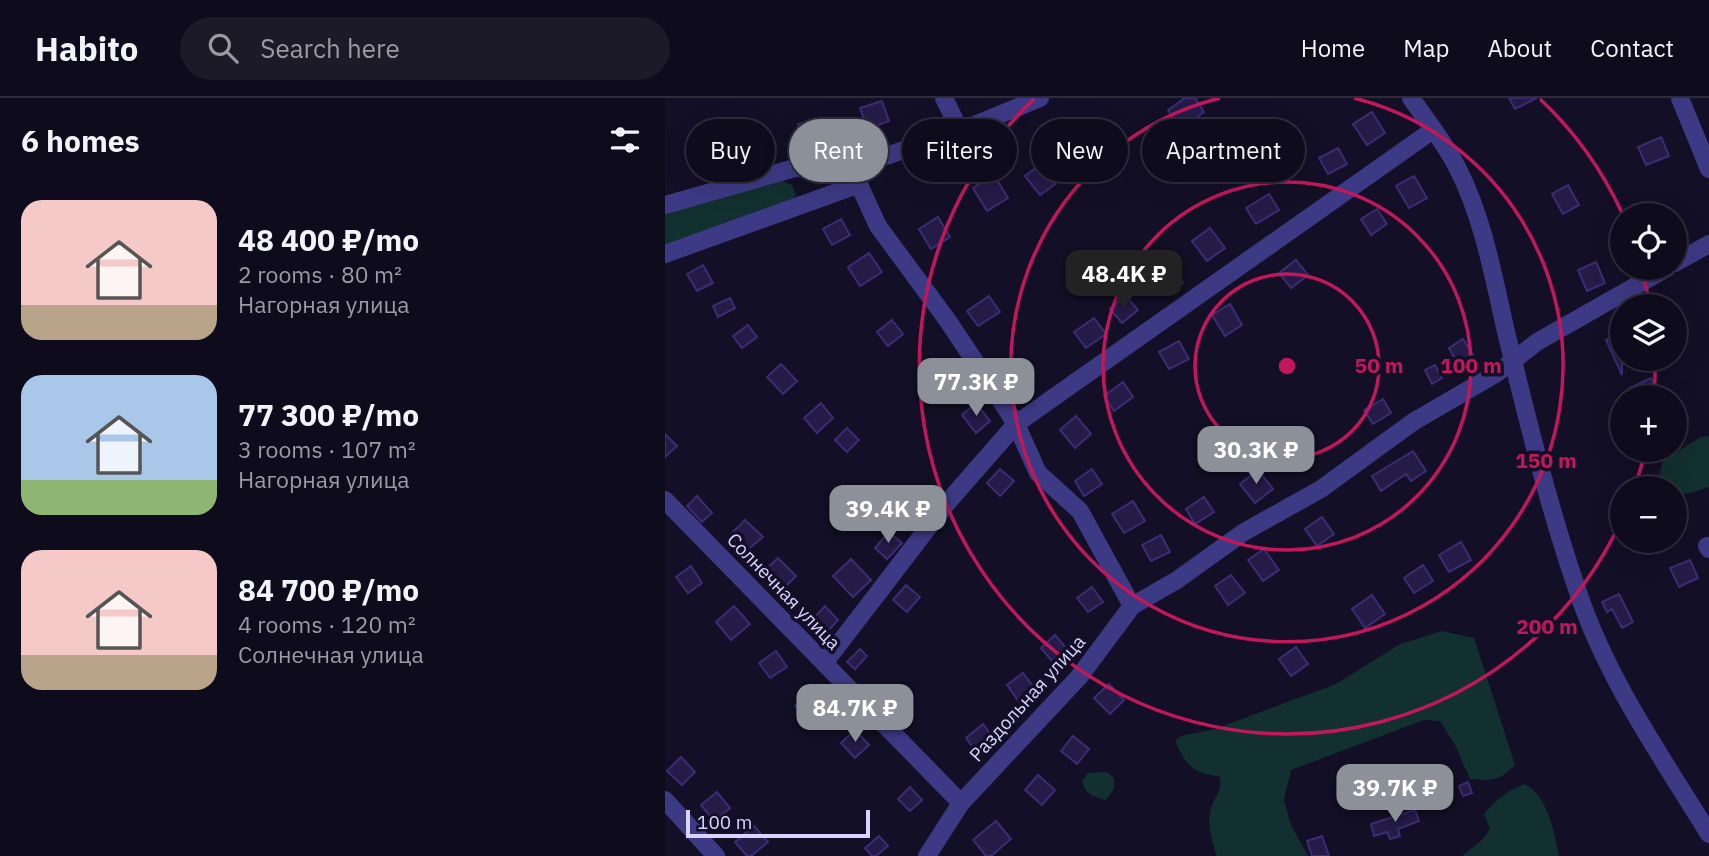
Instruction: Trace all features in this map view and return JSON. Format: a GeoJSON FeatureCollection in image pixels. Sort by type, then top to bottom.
{"type":"FeatureCollection","features":[{"type":"Feature","properties":{"kind":"street"},"geometry":{"type":"LineString","coordinates":[[944,98],[954,119]]}},
{"type":"Feature","properties":{"kind":"street"},"geometry":{"type":"LineString","coordinates":[[989,119],[1040,98]]}},
{"type":"Feature","properties":{"kind":"street"},"geometry":{"type":"LineString","coordinates":[[1411,98],[1459,171],[1472,204],[1557,527],[1578,594],[1598,645],[1644,728],[1709,834]]}},
{"type":"Feature","properties":{"kind":"street"},"geometry":{"type":"LineString","coordinates":[[1680,98],[1709,169]]}},
{"type":"Feature","properties":{"kind":"street"},"geometry":{"type":"LineString","coordinates":[[825,663],[947,503],[1016,424],[1433,130]]}},
{"type":"Feature","properties":{"kind":"street"},"geometry":{"type":"LineString","coordinates":[[665,205],[789,170]]}},
{"type":"Feature","properties":{"kind":"street"},"geometry":{"type":"LineString","coordinates":[[856,182],[878,226],[948,321],[1016,424],[1038,473],[1080,511],[1132,606]]}},
{"type":"Feature","properties":{"kind":"street"},"geometry":{"type":"LineString","coordinates":[[665,254],[857,185]]}},
{"type":"Feature","properties":{"kind":"street"},"geometry":{"type":"LineString","coordinates":[[1687,257],[1709,244]]}},
{"type":"Feature","properties":{"kind":"street","name":"Раздольная улица"},"geometry":{"type":"LineString","coordinates":[[927,856],[961,803],[1079,677],[1132,606],[1177,580],[1244,532],[1321,489],[1413,422],[1497,373],[1537,342],[1646,280]]}},
{"type":"Feature","properties":{"kind":"street","name":"Солнечная улица"},"geometry":{"type":"LineString","coordinates":[[665,500],[961,803]]}},
{"type":"Feature","properties":{"kind":"street"},"geometry":{"type":"LineString","coordinates":[[665,800],[689,823],[716,856]]}},
{"type":"Feature","properties":{"kind":"green space"},"geometry":{"type":"Polygon","coordinates":[[[780,180],[792,185],[796,195],[782,213],[665,247],[665,211],[780,180]]]}},
{"type":"Feature","properties":{"kind":"green space"},"geometry":{"type":"Polygon","coordinates":[[[1709,436],[1709,487],[1687,494],[1687,476],[1659,476],[1662,462],[1687,462],[1687,445],[1701,437],[1709,436]]]}},
{"type":"Feature","properties":{"kind":"green space"},"geometry":{"type":"Polygon","coordinates":[[[1442,631],[1474,638],[1515,765],[1495,779],[1470,779],[1455,745],[1440,721],[1424,720],[1291,770],[1284,800],[1291,825],[1308,856],[1217,856],[1209,818],[1220,788],[1220,777],[1191,767],[1175,741],[1181,736],[1215,729],[1336,684],[1400,644],[1442,631]]]}},
{"type":"Feature","properties":{"kind":"green space"},"geometry":{"type":"Polygon","coordinates":[[[1107,772],[1114,778],[1114,789],[1106,800],[1090,794],[1082,781],[1088,773],[1107,772]]]}},
{"type":"Feature","properties":{"kind":"green space"},"geometry":{"type":"Polygon","coordinates":[[[1525,784],[1545,806],[1559,856],[1462,856],[1483,839],[1490,829],[1484,814],[1488,809],[1502,796],[1525,784]]]}},
{"type":"Feature","properties":{"kind":"building"},"geometry":{"type":"Polygon","coordinates":[[[1185,98],[1195,98],[1204,112],[1194,119],[1174,119],[1168,110],[1185,98]]]}},
{"type":"Feature","properties":{"kind":"building"},"geometry":{"type":"Polygon","coordinates":[[[1509,98],[1537,98],[1515,109],[1509,98]]]}},
{"type":"Feature","properties":{"kind":"building"},"geometry":{"type":"Polygon","coordinates":[[[882,101],[889,121],[864,119],[860,108],[882,101]]]}},
{"type":"Feature","properties":{"kind":"building"},"geometry":{"type":"Polygon","coordinates":[[[1372,112],[1385,133],[1367,145],[1353,124],[1372,112]]]}},
{"type":"Feature","properties":{"kind":"building"},"geometry":{"type":"Polygon","coordinates":[[[1661,137],[1669,156],[1646,165],[1638,147],[1661,137]]]}},
{"type":"Feature","properties":{"kind":"building"},"geometry":{"type":"Polygon","coordinates":[[[1338,148],[1347,164],[1328,174],[1319,158],[1338,148]]]}},
{"type":"Feature","properties":{"kind":"building"},"geometry":{"type":"Polygon","coordinates":[[[1031,172],[1031,182],[1055,184],[1040,195],[1025,176],[1031,172]]]}},
{"type":"Feature","properties":{"kind":"building"},"geometry":{"type":"Polygon","coordinates":[[[1414,176],[1427,198],[1409,208],[1396,186],[1414,176]]]}},
{"type":"Feature","properties":{"kind":"building"},"geometry":{"type":"Polygon","coordinates":[[[983,182],[998,182],[1008,198],[987,211],[973,188],[983,182]]]}},
{"type":"Feature","properties":{"kind":"building"},"geometry":{"type":"Polygon","coordinates":[[[1568,185],[1579,205],[1563,214],[1552,194],[1568,185]]]}},
{"type":"Feature","properties":{"kind":"building"},"geometry":{"type":"Polygon","coordinates":[[[1269,194],[1279,210],[1256,224],[1246,208],[1269,194]]]}},
{"type":"Feature","properties":{"kind":"building"},"geometry":{"type":"Polygon","coordinates":[[[1377,209],[1387,224],[1371,235],[1361,219],[1377,209]]]}},
{"type":"Feature","properties":{"kind":"building"},"geometry":{"type":"Polygon","coordinates":[[[938,217],[950,237],[931,249],[919,229],[938,217]]]}},
{"type":"Feature","properties":{"kind":"building"},"geometry":{"type":"Polygon","coordinates":[[[841,219],[850,235],[832,245],[823,229],[841,219]]]}},
{"type":"Feature","properties":{"kind":"building"},"geometry":{"type":"Polygon","coordinates":[[[1210,228],[1225,248],[1207,261],[1192,241],[1210,228]]]}},
{"type":"Feature","properties":{"kind":"building"},"geometry":{"type":"Polygon","coordinates":[[[869,253],[882,272],[860,286],[848,267],[869,253]]]}},
{"type":"Feature","properties":{"kind":"building"},"geometry":{"type":"Polygon","coordinates":[[[1296,260],[1308,275],[1291,288],[1279,273],[1296,260]]]}},
{"type":"Feature","properties":{"kind":"building"},"geometry":{"type":"Polygon","coordinates":[[[1596,262],[1605,283],[1587,291],[1578,270],[1596,262]]]}},
{"type":"Feature","properties":{"kind":"building"},"geometry":{"type":"Polygon","coordinates":[[[1170,264],[1183,283],[1167,294],[1154,275],[1170,264]]]}},
{"type":"Feature","properties":{"kind":"building"},"geometry":{"type":"Polygon","coordinates":[[[703,265],[713,283],[697,291],[687,274],[703,265]]]}},
{"type":"Feature","properties":{"kind":"building"},"geometry":{"type":"Polygon","coordinates":[[[989,296],[1000,312],[978,326],[967,311],[989,296]]]}},
{"type":"Feature","properties":{"kind":"building"},"geometry":{"type":"Polygon","coordinates":[[[1126,296],[1138,310],[1122,323],[1110,309],[1126,296]]]}},
{"type":"Feature","properties":{"kind":"building"},"geometry":{"type":"Polygon","coordinates":[[[730,298],[735,308],[718,317],[713,306],[730,298]]]}},
{"type":"Feature","properties":{"kind":"building"},"geometry":{"type":"Polygon","coordinates":[[[1230,304],[1242,325],[1225,336],[1212,315],[1230,304]]]}},
{"type":"Feature","properties":{"kind":"building"},"geometry":{"type":"Polygon","coordinates":[[[1094,318],[1106,334],[1086,348],[1074,332],[1094,318]]]}},
{"type":"Feature","properties":{"kind":"building"},"geometry":{"type":"Polygon","coordinates":[[[892,320],[903,334],[888,346],[877,332],[892,320]]]}},
{"type":"Feature","properties":{"kind":"building"},"geometry":{"type":"Polygon","coordinates":[[[748,325],[757,337],[742,348],[733,336],[748,325]]]}},
{"type":"Feature","properties":{"kind":"building"},"geometry":{"type":"Polygon","coordinates":[[[1463,339],[1473,355],[1458,364],[1449,348],[1463,339]]]}},
{"type":"Feature","properties":{"kind":"building"},"geometry":{"type":"Polygon","coordinates":[[[1179,341],[1189,359],[1169,369],[1159,352],[1179,341]]]}},
{"type":"Feature","properties":{"kind":"building"},"geometry":{"type":"Polygon","coordinates":[[[781,364],[797,381],[783,394],[767,377],[781,364]]]}},
{"type":"Feature","properties":{"kind":"building"},"geometry":{"type":"Polygon","coordinates":[[[1435,365],[1442,378],[1432,384],[1425,370],[1435,365]]]}},
{"type":"Feature","properties":{"kind":"building"},"geometry":{"type":"Polygon","coordinates":[[[1651,378],[1655,385],[1636,385],[1651,378]]]}},
{"type":"Feature","properties":{"kind":"building"},"geometry":{"type":"Polygon","coordinates":[[[1123,382],[1133,397],[1114,411],[1104,396],[1123,382]]]}},
{"type":"Feature","properties":{"kind":"building"},"geometry":{"type":"Polygon","coordinates":[[[1383,399],[1391,413],[1373,424],[1364,410],[1383,399]]]}},
{"type":"Feature","properties":{"kind":"building"},"geometry":{"type":"Polygon","coordinates":[[[821,403],[833,418],[817,433],[804,418],[821,403]]]}},
{"type":"Feature","properties":{"kind":"building"},"geometry":{"type":"Polygon","coordinates":[[[976,403],[990,421],[976,433],[962,415],[976,403]]]}},
{"type":"Feature","properties":{"kind":"building"},"geometry":{"type":"Polygon","coordinates":[[[1076,416],[1091,434],[1075,448],[1060,430],[1076,416]]]}},
{"type":"Feature","properties":{"kind":"building"},"geometry":{"type":"Polygon","coordinates":[[[847,428],[859,440],[847,452],[835,440],[847,428]]]}},
{"type":"Feature","properties":{"kind":"building"},"geometry":{"type":"Polygon","coordinates":[[[665,434],[677,446],[665,457],[665,434]]]}},
{"type":"Feature","properties":{"kind":"building"},"geometry":{"type":"Polygon","coordinates":[[[1413,451],[1426,471],[1411,481],[1406,474],[1381,491],[1372,476],[1413,451]]]}},
{"type":"Feature","properties":{"kind":"building"},"geometry":{"type":"Polygon","coordinates":[[[1000,469],[1014,481],[1000,496],[987,483],[1000,469]]]}},
{"type":"Feature","properties":{"kind":"building"},"geometry":{"type":"Polygon","coordinates":[[[1092,469],[1102,484],[1084,496],[1075,481],[1092,469]]]}},
{"type":"Feature","properties":{"kind":"building"},"geometry":{"type":"Polygon","coordinates":[[[1258,470],[1273,489],[1255,503],[1240,484],[1258,470]]]}},
{"type":"Feature","properties":{"kind":"building"},"geometry":{"type":"Polygon","coordinates":[[[909,493],[926,507],[914,522],[897,508],[909,493]]]}},
{"type":"Feature","properties":{"kind":"building"},"geometry":{"type":"Polygon","coordinates":[[[697,496],[712,513],[702,522],[687,506],[697,496]]]}},
{"type":"Feature","properties":{"kind":"building"},"geometry":{"type":"Polygon","coordinates":[[[1204,497],[1214,512],[1195,524],[1186,509],[1204,497]]]}},
{"type":"Feature","properties":{"kind":"building"},"geometry":{"type":"Polygon","coordinates":[[[1133,501],[1145,521],[1124,533],[1112,514],[1133,501]]]}},
{"type":"Feature","properties":{"kind":"building"},"geometry":{"type":"Polygon","coordinates":[[[1322,517],[1334,534],[1317,546],[1305,529],[1322,517]]]}},
{"type":"Feature","properties":{"kind":"building"},"geometry":{"type":"Polygon","coordinates":[[[745,520],[763,537],[746,551],[730,535],[745,520]]]}},
{"type":"Feature","properties":{"kind":"building"},"geometry":{"type":"Polygon","coordinates":[[[889,532],[902,543],[887,559],[875,548],[889,532]]]}},
{"type":"Feature","properties":{"kind":"building"},"geometry":{"type":"Polygon","coordinates":[[[1161,535],[1170,552],[1151,561],[1142,545],[1161,535]]]}},
{"type":"Feature","properties":{"kind":"building"},"geometry":{"type":"Polygon","coordinates":[[[1461,542],[1471,560],[1449,572],[1439,555],[1461,542]]]}},
{"type":"Feature","properties":{"kind":"building"},"geometry":{"type":"Polygon","coordinates":[[[1264,549],[1279,570],[1263,581],[1248,560],[1264,549]]]}},
{"type":"Feature","properties":{"kind":"building"},"geometry":{"type":"Polygon","coordinates":[[[778,558],[796,576],[783,589],[765,570],[778,558]]]}},
{"type":"Feature","properties":{"kind":"building"},"geometry":{"type":"Polygon","coordinates":[[[851,559],[871,580],[853,597],[833,576],[851,559]]]}},
{"type":"Feature","properties":{"kind":"building"},"geometry":{"type":"Polygon","coordinates":[[[1690,560],[1698,578],[1679,587],[1670,568],[1690,560]]]}},
{"type":"Feature","properties":{"kind":"building"},"geometry":{"type":"Polygon","coordinates":[[[1423,565],[1433,581],[1414,593],[1404,578],[1423,565]]]}},
{"type":"Feature","properties":{"kind":"building"},"geometry":{"type":"Polygon","coordinates":[[[691,566],[702,583],[688,593],[676,577],[691,566]]]}},
{"type":"Feature","properties":{"kind":"building"},"geometry":{"type":"Polygon","coordinates":[[[1231,575],[1245,593],[1228,605],[1215,586],[1231,575]]]}},
{"type":"Feature","properties":{"kind":"building"},"geometry":{"type":"Polygon","coordinates":[[[906,585],[920,597],[907,612],[893,600],[906,585]]]}},
{"type":"Feature","properties":{"kind":"building"},"geometry":{"type":"Polygon","coordinates":[[[1092,587],[1103,602],[1088,612],[1077,598],[1092,587]]]}},
{"type":"Feature","properties":{"kind":"building"},"geometry":{"type":"Polygon","coordinates":[[[1619,594],[1633,622],[1622,628],[1612,609],[1607,612],[1602,602],[1619,594]]]}},
{"type":"Feature","properties":{"kind":"building"},"geometry":{"type":"Polygon","coordinates":[[[1372,595],[1385,614],[1365,628],[1352,609],[1372,595]]]}},
{"type":"Feature","properties":{"kind":"building"},"geometry":{"type":"Polygon","coordinates":[[[734,606],[750,624],[731,640],[716,622],[734,606]]]}},
{"type":"Feature","properties":{"kind":"building"},"geometry":{"type":"Polygon","coordinates":[[[825,606],[838,620],[826,633],[812,620],[825,606]]]}},
{"type":"Feature","properties":{"kind":"building"},"geometry":{"type":"Polygon","coordinates":[[[1055,635],[1067,649],[1052,661],[1041,648],[1055,635]]]}},
{"type":"Feature","properties":{"kind":"building"},"geometry":{"type":"Polygon","coordinates":[[[1296,647],[1308,664],[1291,676],[1279,659],[1296,647]]]}},
{"type":"Feature","properties":{"kind":"building"},"geometry":{"type":"Polygon","coordinates":[[[860,649],[867,656],[855,669],[847,662],[860,649]]]}},
{"type":"Feature","properties":{"kind":"building"},"geometry":{"type":"Polygon","coordinates":[[[776,651],[787,667],[770,678],[759,663],[776,651]]]}},
{"type":"Feature","properties":{"kind":"building"},"geometry":{"type":"Polygon","coordinates":[[[1023,673],[1036,690],[1019,702],[1007,685],[1023,673]]]}},
{"type":"Feature","properties":{"kind":"building"},"geometry":{"type":"Polygon","coordinates":[[[1109,684],[1124,700],[1110,714],[1094,698],[1109,684]]]}},
{"type":"Feature","properties":{"kind":"building"},"geometry":{"type":"Polygon","coordinates":[[[814,688],[831,707],[812,724],[795,706],[814,688]]]}},
{"type":"Feature","properties":{"kind":"building"},"geometry":{"type":"Polygon","coordinates":[[[983,724],[994,739],[977,753],[966,738],[983,724]]]}},
{"type":"Feature","properties":{"kind":"building"},"geometry":{"type":"Polygon","coordinates":[[[855,730],[869,745],[855,758],[841,743],[855,730]]]}},
{"type":"Feature","properties":{"kind":"building"},"geometry":{"type":"Polygon","coordinates":[[[1073,736],[1089,749],[1077,764],[1061,751],[1073,736]]]}},
{"type":"Feature","properties":{"kind":"building"},"geometry":{"type":"Polygon","coordinates":[[[681,757],[695,772],[682,785],[667,771],[681,757]]]}},
{"type":"Feature","properties":{"kind":"building"},"geometry":{"type":"Polygon","coordinates":[[[1038,775],[1055,790],[1042,805],[1025,790],[1038,775]]]}},
{"type":"Feature","properties":{"kind":"building"},"geometry":{"type":"Polygon","coordinates":[[[1468,782],[1472,793],[1463,796],[1459,786],[1468,782]]]}},
{"type":"Feature","properties":{"kind":"building"},"geometry":{"type":"Polygon","coordinates":[[[910,787],[922,800],[910,811],[898,799],[910,787]]]}},
{"type":"Feature","properties":{"kind":"building"},"geometry":{"type":"Polygon","coordinates":[[[717,792],[730,808],[714,821],[701,805],[717,792]]]}},
{"type":"Feature","properties":{"kind":"building"},"geometry":{"type":"Polygon","coordinates":[[[1415,810],[1419,821],[1398,829],[1400,836],[1390,839],[1387,832],[1374,836],[1371,824],[1415,810]]]}},
{"type":"Feature","properties":{"kind":"building"},"geometry":{"type":"Polygon","coordinates":[[[996,821],[1011,839],[991,856],[986,856],[973,840],[996,821]]]}},
{"type":"Feature","properties":{"kind":"building"},"geometry":{"type":"Polygon","coordinates":[[[754,826],[768,842],[751,856],[747,856],[735,842],[754,826]]]}},
{"type":"Feature","properties":{"kind":"building"},"geometry":{"type":"Polygon","coordinates":[[[879,836],[888,846],[876,856],[872,856],[865,848],[879,836]]]}},
{"type":"Feature","properties":{"kind":"building"},"geometry":{"type":"Polygon","coordinates":[[[1322,836],[1329,856],[1312,856],[1307,841],[1322,836]]]}}]}
